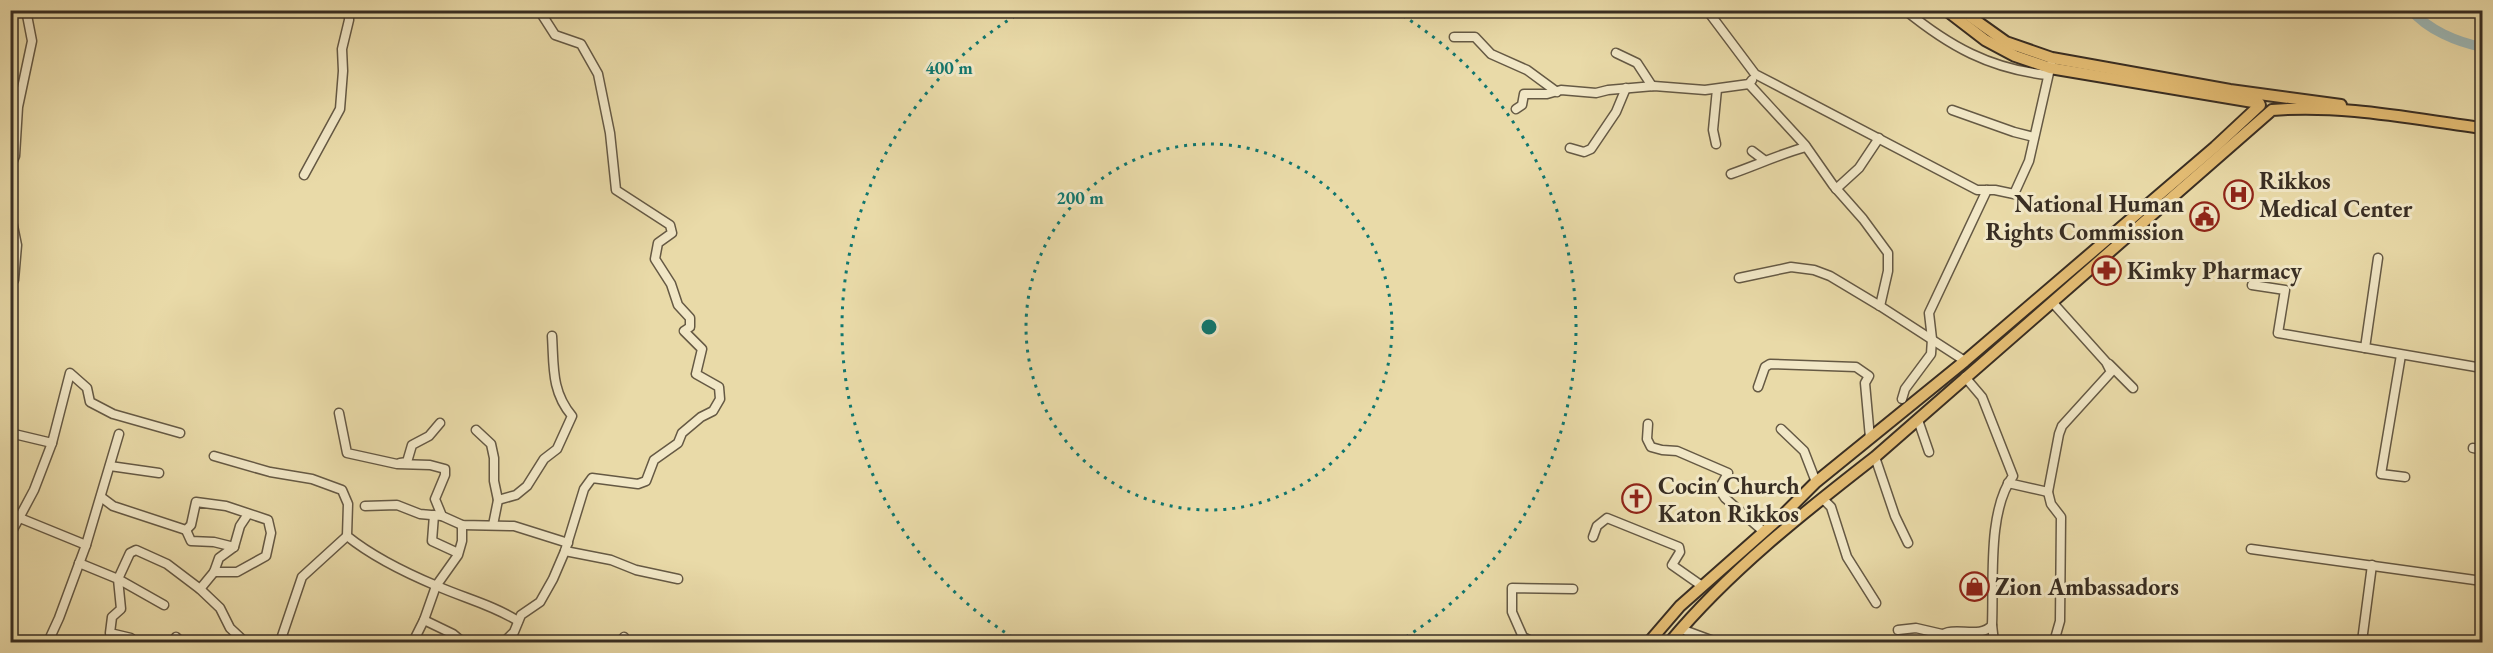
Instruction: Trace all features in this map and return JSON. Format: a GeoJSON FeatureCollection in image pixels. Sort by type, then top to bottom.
{"type":"FeatureCollection","features":[{"type":"Feature","properties":{"kind":"main road"},"geometry":{"type":"LineString","coordinates":[[1946,10],[1985,40],[2015,56],[2050,67],[2259,104],[2265,111],[2297,108],[2361,111],[2482,128]]}},
{"type":"Feature","properties":{"kind":"main road"},"geometry":{"type":"LineString","coordinates":[[1961,10],[2006,42],[2050,67],[2270,94],[2337,104],[2361,111]]}},
{"type":"Feature","properties":{"kind":"main road"},"geometry":{"type":"LineString","coordinates":[[1649,642],[1680,606],[1784,515],[1816,482],[1965,361],[2215,147],[2259,104],[2261,96],[2270,94]]}},
{"type":"Feature","properties":{"kind":"main road"},"geometry":{"type":"LineString","coordinates":[[1670,642],[1699,608],[1822,498],[1918,420],[2272,110],[2277,101],[2270,94]]}},
{"type":"Feature","properties":{"kind":"street"},"geometry":{"type":"LineString","coordinates":[[10,168],[15,156],[18,107],[32,41],[27,10]]}},
{"type":"Feature","properties":{"kind":"street"},"geometry":{"type":"LineString","coordinates":[[304,175],[340,109],[342,49],[349,10]]}},
{"type":"Feature","properties":{"kind":"street"},"geometry":{"type":"LineString","coordinates":[[504,642],[514,632],[521,615],[540,602],[567,547],[584,489],[592,478],[638,484],[646,481],[654,460],[678,443],[682,433],[712,411],[720,399],[719,387],[696,374],[702,350],[684,331],[690,327],[690,318],[678,305],[671,284],[655,259],[658,243],[672,233],[670,225],[616,190],[610,133],[598,74],[582,44],[555,34],[539,10]]}},
{"type":"Feature","properties":{"kind":"street"},"geometry":{"type":"LineString","coordinates":[[1707,10],[1755,74],[1963,184],[1977,190],[2014,194],[2029,161],[2050,67],[2027,73],[1989,63],[1938,37],[1905,10]]}},
{"type":"Feature","properties":{"kind":"street"},"geometry":{"type":"LineString","coordinates":[[1454,37],[1475,37],[1491,54],[1527,69],[1557,92]]}},
{"type":"Feature","properties":{"kind":"street"},"geometry":{"type":"LineString","coordinates":[[1616,53],[1637,63],[1652,86]]}},
{"type":"Feature","properties":{"kind":"street"},"geometry":{"type":"LineString","coordinates":[[1749,84],[1755,74]]}},
{"type":"Feature","properties":{"kind":"street"},"geometry":{"type":"LineString","coordinates":[[1516,110],[1522,105],[1524,94],[1596,93],[1652,86],[1675,89],[1716,89],[1749,84]]}},
{"type":"Feature","properties":{"kind":"street"},"geometry":{"type":"LineString","coordinates":[[1749,84],[1806,147],[1836,189],[1863,219],[1888,253],[1888,271],[1880,306]]}},
{"type":"Feature","properties":{"kind":"street"},"geometry":{"type":"LineString","coordinates":[[1570,148],[1584,152],[1591,149],[1616,112],[1626,88]]}},
{"type":"Feature","properties":{"kind":"street"},"geometry":{"type":"LineString","coordinates":[[1716,89],[1713,130],[1716,144]]}},
{"type":"Feature","properties":{"kind":"street"},"geometry":{"type":"LineString","coordinates":[[1952,110],[2034,137]]}},
{"type":"Feature","properties":{"kind":"street"},"geometry":{"type":"LineString","coordinates":[[1836,189],[1859,168],[1879,138]]}},
{"type":"Feature","properties":{"kind":"street"},"geometry":{"type":"LineString","coordinates":[[1731,174],[1764,160],[1806,147]]}},
{"type":"Feature","properties":{"kind":"street"},"geometry":{"type":"LineString","coordinates":[[1752,151],[1764,160]]}},
{"type":"Feature","properties":{"kind":"street"},"geometry":{"type":"LineString","coordinates":[[1902,399],[1905,389],[1931,354],[1929,313],[1987,190]]}},
{"type":"Feature","properties":{"kind":"street"},"geometry":{"type":"LineString","coordinates":[[10,211],[17,245],[14,280]]}},
{"type":"Feature","properties":{"kind":"street"},"geometry":{"type":"LineString","coordinates":[[2365,348],[2378,258]]}},
{"type":"Feature","properties":{"kind":"street"},"geometry":{"type":"LineString","coordinates":[[1739,278],[1791,267],[1814,270],[1830,276],[1880,306],[1965,361]]}},
{"type":"Feature","properties":{"kind":"street"},"geometry":{"type":"LineString","coordinates":[[2252,285],[2285,290],[2278,333],[2482,368]]}},
{"type":"Feature","properties":{"kind":"street"},"geometry":{"type":"LineString","coordinates":[[2053,303],[2106,362],[2133,388]]}},
{"type":"Feature","properties":{"kind":"street"},"geometry":{"type":"LineString","coordinates":[[498,500],[516,495],[527,486],[544,459],[557,448],[572,416],[560,402],[554,376],[552,336]]}},
{"type":"Feature","properties":{"kind":"street"},"geometry":{"type":"LineString","coordinates":[[2401,355],[2381,474],[2405,477]]}},
{"type":"Feature","properties":{"kind":"street"},"geometry":{"type":"LineString","coordinates":[[2054,642],[2060,621],[2061,517],[2051,504],[2048,492],[2053,459],[2062,426],[2111,372],[2106,362]]}},
{"type":"Feature","properties":{"kind":"street"},"geometry":{"type":"LineString","coordinates":[[1758,387],[1765,367],[1770,364],[1856,367],[1869,376],[1865,382],[1870,438]]}},
{"type":"Feature","properties":{"kind":"street"},"geometry":{"type":"LineString","coordinates":[[10,535],[14,516],[34,490],[52,443],[70,373],[87,388],[90,402],[113,414],[180,433]]}},
{"type":"Feature","properties":{"kind":"street"},"geometry":{"type":"LineString","coordinates":[[1965,377],[1982,397],[2013,476],[1996,513],[1992,625],[1994,642]]}},
{"type":"Feature","properties":{"kind":"street"},"geometry":{"type":"LineString","coordinates":[[339,413],[347,453],[397,464],[430,465],[445,469],[445,475],[435,499],[438,515],[432,541],[458,553]]}},
{"type":"Feature","properties":{"kind":"street"},"geometry":{"type":"LineString","coordinates":[[1918,420],[1929,452]]}},
{"type":"Feature","properties":{"kind":"street"},"geometry":{"type":"LineString","coordinates":[[397,464],[407,462],[412,446],[429,436],[440,423]]}},
{"type":"Feature","properties":{"kind":"street"},"geometry":{"type":"LineString","coordinates":[[1648,424],[1647,439],[1651,447],[1677,451],[1728,473],[1719,489],[1725,498],[1763,531]]}},
{"type":"Feature","properties":{"kind":"street"},"geometry":{"type":"LineString","coordinates":[[1781,429],[1804,451],[1816,482]]}},
{"type":"Feature","properties":{"kind":"street"},"geometry":{"type":"LineString","coordinates":[[476,430],[491,444],[494,458],[494,481],[498,500],[493,525]]}},
{"type":"Feature","properties":{"kind":"street"},"geometry":{"type":"LineString","coordinates":[[10,433],[52,443]]}},
{"type":"Feature","properties":{"kind":"street"},"geometry":{"type":"LineString","coordinates":[[48,642],[86,545],[119,434]]}},
{"type":"Feature","properties":{"kind":"street"},"geometry":{"type":"LineString","coordinates":[[214,456],[270,472],[312,479],[342,490],[348,504],[346,536],[302,577],[283,629],[281,639],[284,642]]}},
{"type":"Feature","properties":{"kind":"street"},"geometry":{"type":"LineString","coordinates":[[1875,457],[1895,516],[1908,543]]}},
{"type":"Feature","properties":{"kind":"street"},"geometry":{"type":"LineString","coordinates":[[110,466],[159,473]]}},
{"type":"Feature","properties":{"kind":"street"},"geometry":{"type":"LineString","coordinates":[[2008,483],[2048,492]]}},
{"type":"Feature","properties":{"kind":"street"},"geometry":{"type":"LineString","coordinates":[[101,497],[114,506],[186,530],[191,541],[214,542],[234,547]]}},
{"type":"Feature","properties":{"kind":"street"},"geometry":{"type":"LineString","coordinates":[[1822,498],[1831,507],[1847,557],[1876,603]]}},
{"type":"Feature","properties":{"kind":"street"},"geometry":{"type":"LineString","coordinates":[[186,530],[190,525],[196,502],[226,506],[268,520],[271,533],[266,556],[237,572],[214,572]]}},
{"type":"Feature","properties":{"kind":"street"},"geometry":{"type":"LineString","coordinates":[[365,506],[397,505],[420,514],[438,515],[462,525],[514,526],[636,570],[678,579]]}},
{"type":"Feature","properties":{"kind":"street"},"geometry":{"type":"LineString","coordinates":[[200,589],[214,572],[219,558],[234,547],[240,526],[248,514]]}},
{"type":"Feature","properties":{"kind":"street"},"geometry":{"type":"LineString","coordinates":[[14,516],[86,545]]}},
{"type":"Feature","properties":{"kind":"street"},"geometry":{"type":"LineString","coordinates":[[1593,537],[1597,526],[1607,518],[1679,547],[1680,552],[1672,565],[1702,586]]}},
{"type":"Feature","properties":{"kind":"street"},"geometry":{"type":"LineString","coordinates":[[413,642],[424,620],[436,586],[458,553],[462,541],[462,525]]}},
{"type":"Feature","properties":{"kind":"street"},"geometry":{"type":"LineString","coordinates":[[346,536],[363,549],[436,586],[501,610],[518,621]]}},
{"type":"Feature","properties":{"kind":"street"},"geometry":{"type":"LineString","coordinates":[[2251,549],[2482,581]]}},
{"type":"Feature","properties":{"kind":"street"},"geometry":{"type":"LineString","coordinates":[[132,642],[131,638],[110,633],[112,617],[121,609],[118,579],[130,553],[136,550],[167,564],[200,589],[219,608],[230,628],[245,642]]}},
{"type":"Feature","properties":{"kind":"street"},"geometry":{"type":"LineString","coordinates":[[79,563],[118,579],[164,605]]}},
{"type":"Feature","properties":{"kind":"street"},"geometry":{"type":"LineString","coordinates":[[2362,641],[2372,565]]}},
{"type":"Feature","properties":{"kind":"street"},"geometry":{"type":"LineString","coordinates":[[1533,642],[1523,637],[1512,612],[1512,588],[1573,590]]}},
{"type":"Feature","properties":{"kind":"street"},"geometry":{"type":"LineString","coordinates":[[424,620],[453,634],[459,639],[458,642]]}},
{"type":"Feature","properties":{"kind":"street"},"geometry":{"type":"LineString","coordinates":[[1898,630],[1916,628],[1942,634],[1984,631],[1992,625]]}},
{"type":"Feature","properties":{"kind":"street"},"geometry":{"type":"LineString","coordinates":[[1681,629],[1716,642]]}},
{"type":"Feature","properties":{"kind":"street"},"geometry":{"type":"LineString","coordinates":[[1936,642],[1942,634]]}},
{"type":"Feature","properties":{"kind":"waterway"},"geometry":{"type":"LineString","coordinates":[[2411,10],[2426,24],[2443,34],[2482,47]]}},
{"type":"Feature","properties":{"kind":"place","name":"Rikkos Medical Center"},"geometry":{"type":"Point","coordinates":[2238,194]}},
{"type":"Feature","properties":{"kind":"place","name":"National Human Rights Commission"},"geometry":{"type":"Point","coordinates":[2205,217]}},
{"type":"Feature","properties":{"kind":"place","name":"Kimky Pharmacy"},"geometry":{"type":"Point","coordinates":[2106,270]}},
{"type":"Feature","properties":{"kind":"place","name":"Cocin Church Katon Rikkos"},"geometry":{"type":"Point","coordinates":[1637,499]}},
{"type":"Feature","properties":{"kind":"place","name":"Zion Ambassadors"},"geometry":{"type":"Point","coordinates":[1974,586]}}]}
